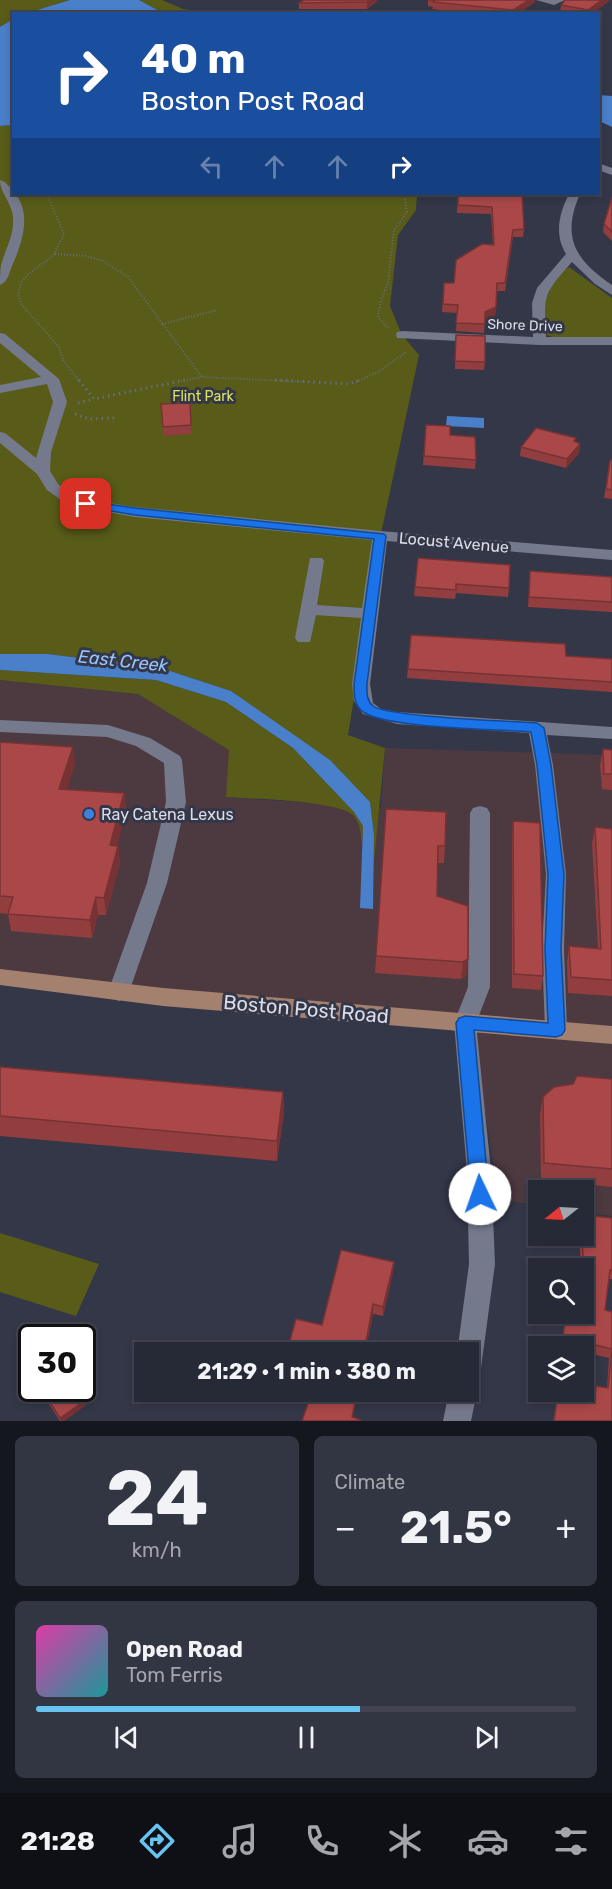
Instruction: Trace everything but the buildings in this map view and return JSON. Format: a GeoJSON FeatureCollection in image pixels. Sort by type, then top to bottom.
{"type":"FeatureCollection","features":[{"type":"Feature","properties":{"kind":"main road","name":"Boston Post Road"},"geometry":{"type":"LineString","coordinates":[[0,977],[119,992],[612,1035]]}},
{"type":"Feature","properties":{"kind":"street"},"geometry":{"type":"LineString","coordinates":[[540,0],[554,2],[561,0]]}},
{"type":"Feature","properties":{"kind":"street"},"geometry":{"type":"LineString","coordinates":[[600,181],[612,174]]}},
{"type":"Feature","properties":{"kind":"street"},"geometry":{"type":"LineString","coordinates":[[0,183],[14,198],[20,222],[18,235],[0,281]]}},
{"type":"Feature","properties":{"kind":"street"},"geometry":{"type":"LineString","coordinates":[[574,195],[567,211],[566,228],[571,256],[593,278],[612,291]]}},
{"type":"Feature","properties":{"kind":"street"},"geometry":{"type":"LineString","coordinates":[[540,342],[537,303],[543,288],[571,256]]}},
{"type":"Feature","properties":{"kind":"street","name":"Shore Drive"},"geometry":{"type":"LineString","coordinates":[[402,335],[540,342],[612,341]]}},
{"type":"Feature","properties":{"kind":"street"},"geometry":{"type":"LineString","coordinates":[[0,337],[52,379],[60,402],[44,452],[43,471]]}},
{"type":"Feature","properties":{"kind":"street"},"geometry":{"type":"LineString","coordinates":[[0,389],[52,379]]}},
{"type":"Feature","properties":{"kind":"street","name":"Locust Avenue"},"geometry":{"type":"LineString","coordinates":[[0,436],[43,471],[52,488],[66,497],[86,504],[135,512],[380,536],[612,555]]}},
{"type":"Feature","properties":{"kind":"street"},"geometry":{"type":"LineString","coordinates":[[380,536],[361,684],[361,700],[369,710],[397,718],[612,733]]}},
{"type":"Feature","properties":{"kind":"street"},"geometry":{"type":"LineString","coordinates":[[304,638],[316,561]]}},
{"type":"Feature","properties":{"kind":"street"},"geometry":{"type":"LineString","coordinates":[[308,609],[370,614]]}},
{"type":"Feature","properties":{"kind":"street"},"geometry":{"type":"LineString","coordinates":[[0,726],[108,731],[143,742],[173,760],[176,802],[157,883],[119,992]]}},
{"type":"Feature","properties":{"kind":"street"},"geometry":{"type":"LineString","coordinates":[[537,728],[544,765],[556,874],[553,949],[556,1030]]}},
{"type":"Feature","properties":{"kind":"street"},"geometry":{"type":"LineString","coordinates":[[472,1342],[482,1264],[479,1171],[465,1023],[479,987],[480,813]]}},
{"type":"Feature","properties":{"kind":"street"},"geometry":{"type":"LineString","coordinates":[[457,1421],[461,1402]]}},
{"type":"Feature","properties":{"kind":"path"},"geometry":{"type":"LineString","coordinates":[[47,195],[64,234],[54,254],[27,275],[21,283],[18,295],[22,305],[59,347],[63,360],[94,399],[202,377],[349,384],[371,377],[405,353],[402,335],[391,331],[378,317],[381,300],[388,283],[394,230],[407,212],[404,195]]}},
{"type":"Feature","properties":{"kind":"path"},"geometry":{"type":"LineString","coordinates":[[54,254],[86,256],[103,261],[128,277],[202,377]]}},
{"type":"Feature","properties":{"kind":"path"},"geometry":{"type":"LineString","coordinates":[[162,324],[217,310]]}},
{"type":"Feature","properties":{"kind":"path"},"geometry":{"type":"LineString","coordinates":[[36,366],[63,360]]}},
{"type":"Feature","properties":{"kind":"path"},"geometry":{"type":"LineString","coordinates":[[73,410],[76,416],[89,419],[116,418]]}},
{"type":"Feature","properties":{"kind":"shaded area"},"geometry":{"type":"Polygon","coordinates":[[[0,680],[138,694],[230,750],[226,797],[381,808],[385,748],[612,755],[612,1216],[594,1213],[594,1180],[528,1180],[528,1204],[499,1200],[471,1020],[0,972],[0,680]]]}},
{"type":"Feature","properties":{"kind":"green space"},"geometry":{"type":"Polygon","coordinates":[[[0,0],[70,0],[30,12],[12,12],[12,20],[0,27],[0,0]]]}},
{"type":"Feature","properties":{"kind":"green space"},"geometry":{"type":"Polygon","coordinates":[[[139,0],[162,0],[183,9],[206,12],[161,12],[139,0]]]}},
{"type":"Feature","properties":{"kind":"green space","name":"Flint Park"},"geometry":{"type":"Polygon","coordinates":[[[12,125],[12,195],[417,195],[416,210],[398,235],[390,306],[402,335],[419,355],[381,534],[348,735],[385,748],[373,871],[374,835],[370,802],[231,691],[161,668],[48,654],[0,654],[0,126],[12,125]]]}},
{"type":"Feature","properties":{"kind":"green space"},"geometry":{"type":"Polygon","coordinates":[[[569,267],[612,298],[612,337],[556,338],[543,334],[540,314],[555,276],[569,267]]]}},
{"type":"Feature","properties":{"kind":"green space"},"geometry":{"type":"Polygon","coordinates":[[[0,670],[156,680],[226,702],[293,748],[354,812],[363,826],[362,847],[358,823],[354,816],[345,811],[314,803],[226,797],[229,750],[138,694],[0,680],[0,670]]]}},
{"type":"Feature","properties":{"kind":"green space"},"geometry":{"type":"Polygon","coordinates":[[[0,1233],[99,1264],[76,1316],[0,1292],[0,1233]]]}},
{"type":"Feature","properties":{"kind":"water"},"geometry":{"type":"Polygon","coordinates":[[[70,0],[139,0],[161,12],[30,12],[70,0]]]}},
{"type":"Feature","properties":{"kind":"water"},"geometry":{"type":"Polygon","coordinates":[[[12,20],[12,125],[0,126],[0,27],[12,20]]]}},
{"type":"Feature","properties":{"kind":"water"},"geometry":{"type":"Polygon","coordinates":[[[600,95],[612,96],[612,127],[600,121],[600,95]]]}},
{"type":"Feature","properties":{"kind":"water"},"geometry":{"type":"Polygon","coordinates":[[[447,416],[484,418],[484,428],[446,426],[447,416]]]}},
{"type":"Feature","properties":{"kind":"water"},"geometry":{"type":"Polygon","coordinates":[[[0,654],[48,654],[161,668],[231,691],[330,760],[370,802],[374,835],[373,909],[360,908],[363,826],[354,812],[293,748],[226,702],[156,680],[0,670],[0,654]]]}},
{"type":"Feature","properties":{"kind":"place","name":"Ray Catena Lexus"},"geometry":{"type":"Point","coordinates":[89,814]}},
{"type":"Feature","properties":{"kind":"route"},"geometry":{"type":"LineString","coordinates":[[86,504],[135,512],[380,536],[361,684],[361,700],[369,710],[397,718],[537,728],[544,765],[556,874],[553,949],[556,1030],[465,1023],[480,1194]]}},
{"type":"Feature","properties":{"kind":"water label","name":"East Creek"},"geometry":{"type":"Point","coordinates":[123,661]}}]}
